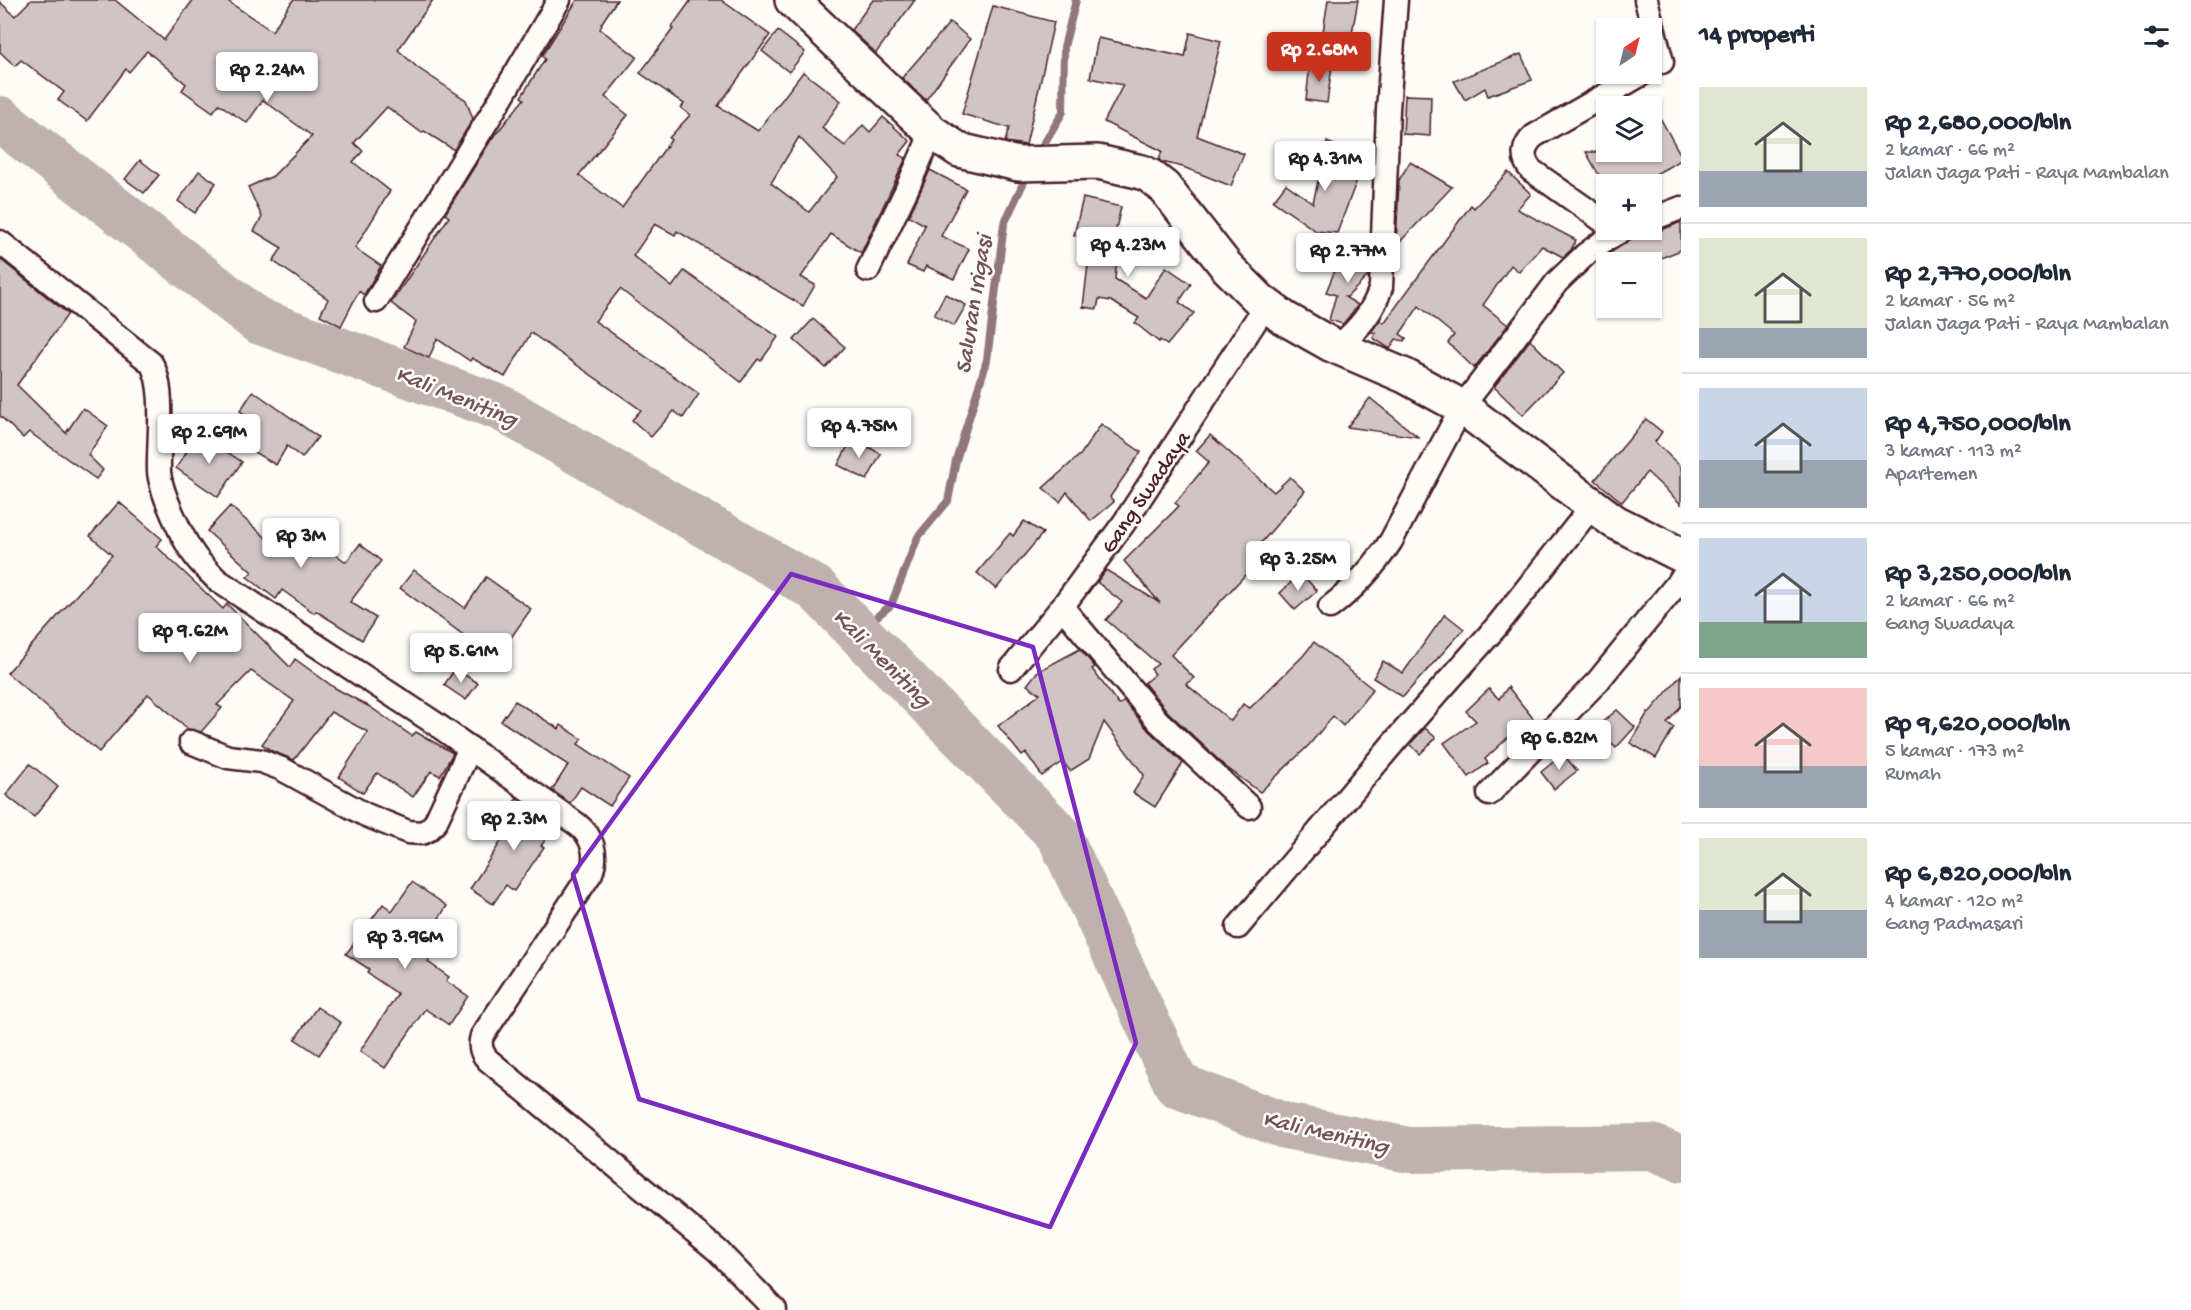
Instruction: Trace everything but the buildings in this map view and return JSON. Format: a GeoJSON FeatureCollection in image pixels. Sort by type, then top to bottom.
{"type":"FeatureCollection","features":[{"type":"Feature","properties":{"kind":"street"},"geometry":{"type":"LineString","coordinates":[[375,301],[497,105],[559,0]]}},
{"type":"Feature","properties":{"kind":"street"},"geometry":{"type":"LineString","coordinates":[[792,0],[932,132],[958,150],[1018,164],[1098,162],[1142,172],[1158,181],[1226,266],[1266,305],[1307,333],[1414,381],[1462,407],[1615,522],[1681,555]]}},
{"type":"Feature","properties":{"kind":"street"},"geometry":{"type":"LineString","coordinates":[[1338,347],[1365,320],[1381,287],[1388,110],[1396,0]]}},
{"type":"Feature","properties":{"kind":"street"},"geometry":{"type":"LineString","coordinates":[[1646,0],[1665,62]]}},
{"type":"Feature","properties":{"kind":"street"},"geometry":{"type":"LineString","coordinates":[[1596,214],[1531,170],[1525,160],[1525,148],[1534,136],[1625,84]]}},
{"type":"Feature","properties":{"kind":"street"},"geometry":{"type":"LineString","coordinates":[[868,270],[932,132]]}},
{"type":"Feature","properties":{"kind":"street"},"geometry":{"type":"LineString","coordinates":[[1662,215],[1681,208]]}},
{"type":"Feature","properties":{"kind":"street"},"geometry":{"type":"LineString","coordinates":[[1330,607],[1365,577],[1391,541],[1462,407],[1557,282],[1602,240]]}},
{"type":"Feature","properties":{"kind":"street"},"geometry":{"type":"LineString","coordinates":[[0,242],[80,308],[139,352],[155,369],[160,393],[160,480],[180,530],[195,557],[217,579],[470,748],[583,829],[591,840],[594,853],[593,867],[588,879],[482,1036],[482,1052],[488,1060],[718,1251],[776,1310]]}},
{"type":"Feature","properties":{"kind":"street","name":"Gang Swadaya"},"geometry":{"type":"LineString","coordinates":[[1011,669],[1062,607],[1124,523],[1266,305]]}},
{"type":"Feature","properties":{"kind":"street"},"geometry":{"type":"LineString","coordinates":[[1238,927],[1395,741],[1497,626],[1593,506]]}},
{"type":"Feature","properties":{"kind":"street"},"geometry":{"type":"LineString","coordinates":[[1489,794],[1598,681],[1681,579]]}},
{"type":"Feature","properties":{"kind":"street"},"geometry":{"type":"LineString","coordinates":[[1062,607],[1158,721],[1249,807]]}},
{"type":"Feature","properties":{"kind":"street"},"geometry":{"type":"LineString","coordinates":[[191,742],[228,757],[261,761],[282,769],[366,814],[415,834],[428,830],[435,823],[470,748]]}},
{"type":"Feature","properties":{"kind":"highlighted area"},"geometry":{"type":"Polygon","coordinates":[[[791,574],[1033,647],[1136,1043],[1050,1227],[639,1099],[573,874],[791,574]]]}},
{"type":"Feature","properties":{"kind":"waterway","name":"Saluran Irigasi"},"geometry":{"type":"LineString","coordinates":[[1037,155],[1063,112],[1064,47],[1076,0]]}},
{"type":"Feature","properties":{"kind":"waterway","name":"Kali Meniting"},"geometry":{"type":"LineString","coordinates":[[0,119],[258,321],[501,408],[815,588],[1059,835],[1177,1085],[1285,1126],[1409,1150],[1652,1147],[1681,1159]]}},
{"type":"Feature","properties":{"kind":"waterway","name":"Saluran Irigasi"},"geometry":{"type":"LineString","coordinates":[[859,631],[891,605],[918,537],[948,501],[956,460],[987,360],[1004,224],[1029,171]]}}]}
